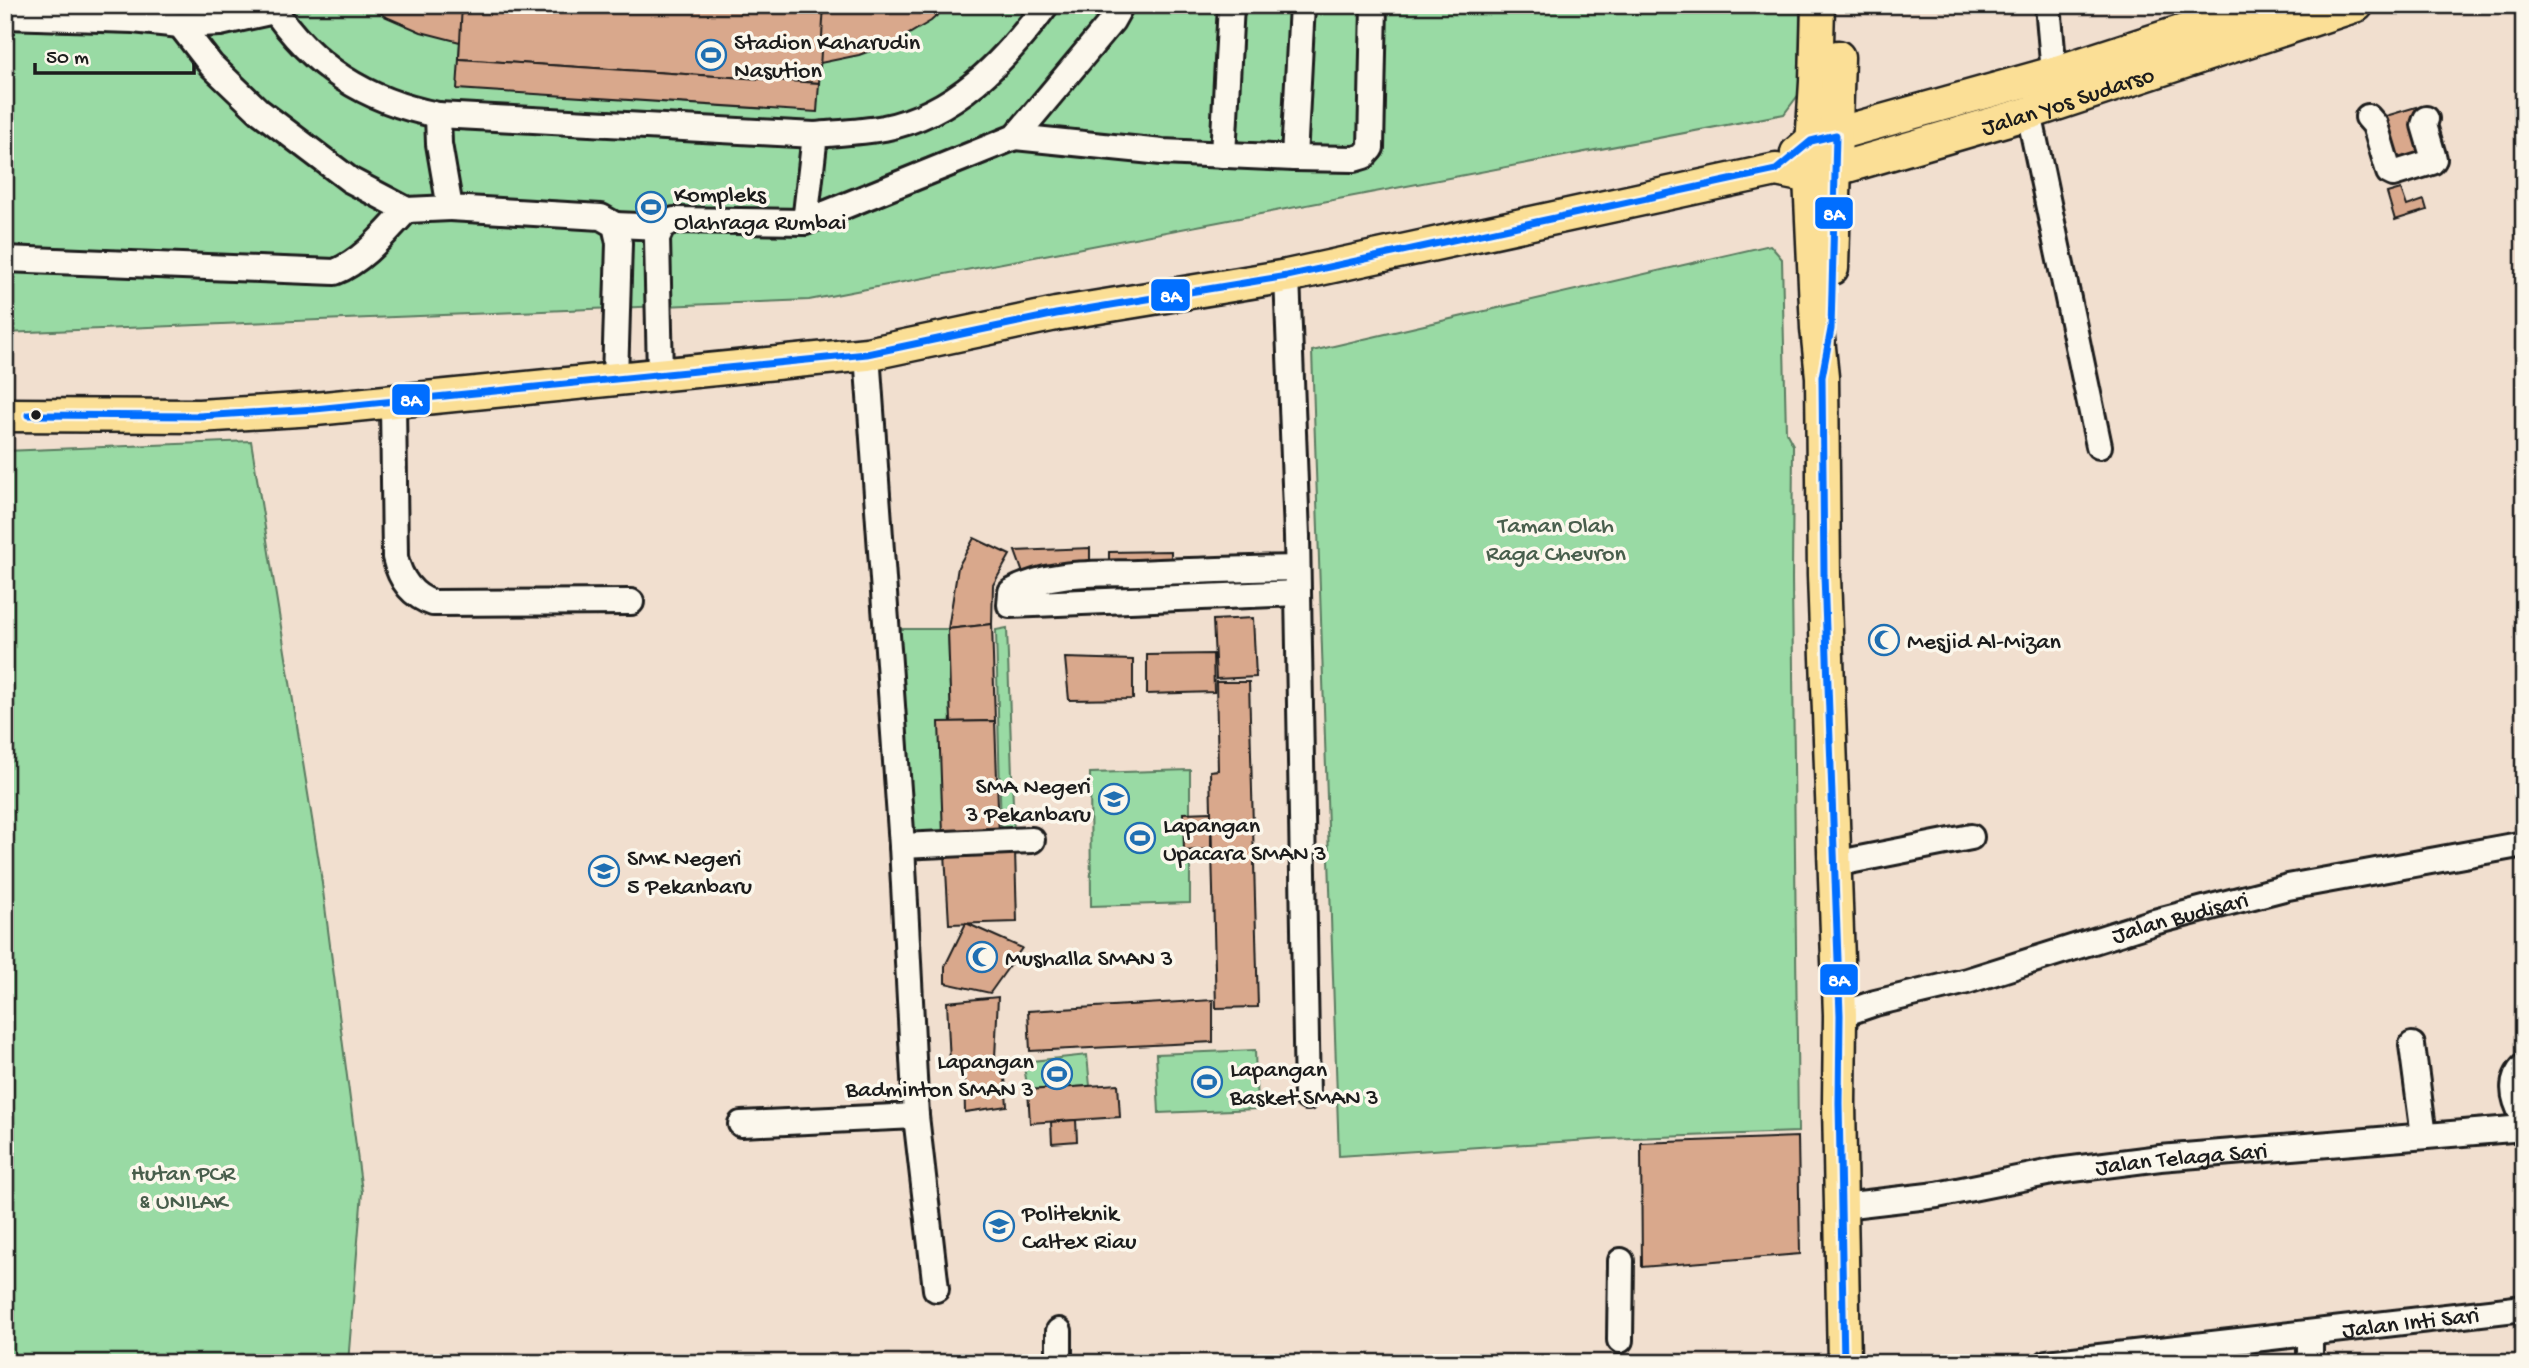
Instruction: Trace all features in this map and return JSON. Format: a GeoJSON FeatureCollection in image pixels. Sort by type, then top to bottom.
{"type":"FeatureCollection","features":[{"type":"Feature","properties":{"kind":"main road"},"geometry":{"type":"LineString","coordinates":[[1818,5],[1816,82],[1824,138]]}},
{"type":"Feature","properties":{"kind":"main road"},"geometry":{"type":"LineString","coordinates":[[1839,5],[1824,138],[1817,328],[1822,377],[1824,575],[1840,1015],[1844,1363]]}},
{"type":"Feature","properties":{"kind":"main road","name":"Jalan Yos Sudarso"},"geometry":{"type":"LineString","coordinates":[[1776,170],[1824,138],[2054,73],[2264,5]]}},
{"type":"Feature","properties":{"kind":"main road","name":"Jalan Yos Sudarso"},"geometry":{"type":"LineString","coordinates":[[5,415],[199,416],[393,403],[867,354],[1056,314],[1287,276],[1776,170],[1823,173],[2029,113],[2357,5]]}},
{"type":"Feature","properties":{"kind":"street"},"geometry":{"type":"LineString","coordinates":[[5,16],[133,13],[180,25],[220,23],[273,8],[316,58],[358,89],[410,110],[438,115],[815,135],[885,128],[925,115],[972,88],[1018,44],[1046,5]]}},
{"type":"Feature","properties":{"kind":"street"},"geometry":{"type":"LineString","coordinates":[[1015,137],[1112,21],[1121,5]]}},
{"type":"Feature","properties":{"kind":"street"},"geometry":{"type":"LineString","coordinates":[[1223,155],[1231,5]]}},
{"type":"Feature","properties":{"kind":"street"},"geometry":{"type":"LineString","coordinates":[[1294,158],[1301,5]]}},
{"type":"Feature","properties":{"kind":"street"},"geometry":{"type":"LineString","coordinates":[[660,374],[657,238],[663,227],[674,220],[805,222],[1015,137],[1162,152],[1294,158],[1354,159],[1364,156],[1371,148],[1374,5]]}},
{"type":"Feature","properties":{"kind":"street"},"geometry":{"type":"LineString","coordinates":[[2048,5],[2054,73]]}},
{"type":"Feature","properties":{"kind":"street"},"geometry":{"type":"LineString","coordinates":[[180,25],[211,65],[259,111],[350,180],[407,210],[450,208],[601,217],[615,225],[663,227]]}},
{"type":"Feature","properties":{"kind":"street"},"geometry":{"type":"LineString","coordinates":[[2029,113],[2099,446]]}},
{"type":"Feature","properties":{"kind":"street"},"geometry":{"type":"LineString","coordinates":[[438,115],[439,144],[450,208]]}},
{"type":"Feature","properties":{"kind":"street"},"geometry":{"type":"LineString","coordinates":[[2368,117],[2375,125],[2389,172],[2393,174],[2432,162],[2434,159],[2424,125],[2426,119]]}},
{"type":"Feature","properties":{"kind":"street"},"geometry":{"type":"LineString","coordinates":[[805,222],[815,135]]}},
{"type":"Feature","properties":{"kind":"street"},"geometry":{"type":"LineString","coordinates":[[5,259],[335,272],[358,259],[407,210]]}},
{"type":"Feature","properties":{"kind":"street"},"geometry":{"type":"LineString","coordinates":[[615,225],[619,243],[615,379]]}},
{"type":"Feature","properties":{"kind":"street"},"geometry":{"type":"LineString","coordinates":[[1287,276],[1297,568],[1307,1097]]}},
{"type":"Feature","properties":{"kind":"street"},"geometry":{"type":"LineString","coordinates":[[867,354],[902,846],[916,1116],[936,1289]]}},
{"type":"Feature","properties":{"kind":"street"},"geometry":{"type":"LineString","coordinates":[[393,403],[396,557],[403,580],[412,591],[433,603],[631,602]]}},
{"type":"Feature","properties":{"kind":"street"},"geometry":{"type":"LineString","coordinates":[[1297,568],[1058,578],[1021,586],[1011,592],[1010,605],[1297,593]]}},
{"type":"Feature","properties":{"kind":"street"},"geometry":{"type":"LineString","coordinates":[[1834,864],[1971,837]]}},
{"type":"Feature","properties":{"kind":"street"},"geometry":{"type":"LineString","coordinates":[[902,846],[1032,840]]}},
{"type":"Feature","properties":{"kind":"street","name":"Jalan Budisari"},"geometry":{"type":"LineString","coordinates":[[1840,1015],[1875,1003],[1967,981],[2154,922],[2288,887],[2524,844]]}},
{"type":"Feature","properties":{"kind":"street"},"geometry":{"type":"LineString","coordinates":[[2412,1045],[2424,1136]]}},
{"type":"Feature","properties":{"kind":"street"},"geometry":{"type":"LineString","coordinates":[[2524,1066],[2518,1072],[2513,1086],[2516,1103],[2524,1118]]}},
{"type":"Feature","properties":{"kind":"street"},"geometry":{"type":"LineString","coordinates":[[741,1124],[916,1116]]}},
{"type":"Feature","properties":{"kind":"street","name":"Jalan Telaga Sari"},"geometry":{"type":"LineString","coordinates":[[1842,1206],[1937,1195],[2057,1171],[2160,1158],[2524,1128]]}},
{"type":"Feature","properties":{"kind":"street"},"geometry":{"type":"LineString","coordinates":[[1620,1340],[1621,1261]]}},
{"type":"Feature","properties":{"kind":"street","name":"Jalan Inti Sari"},"geometry":{"type":"LineString","coordinates":[[2048,1363],[2524,1308]]}},
{"type":"Feature","properties":{"kind":"street"},"geometry":{"type":"LineString","coordinates":[[1059,1331],[1059,1363]]}},
{"type":"Feature","properties":{"kind":"street"},"geometry":{"type":"LineString","coordinates":[[2310,1334],[2310,1363]]}},
{"type":"Feature","properties":{"kind":"green space","name":"Kompleks Olahraga Rumbai"},"geometry":{"type":"Polygon","coordinates":[[[5,5],[1800,5],[1799,94],[1784,114],[809,300],[5,333],[5,5]]]}},
{"type":"Feature","properties":{"kind":"green space","name":"Taman Olah Raga Chevron"},"geometry":{"type":"Polygon","coordinates":[[[1770,245],[1782,259],[1786,432],[1793,445],[1798,1132],[1606,1139],[1339,1156],[1312,351],[1770,245]]]}},
{"type":"Feature","properties":{"kind":"green space","name":"Hutan PCR & UNILAK"},"geometry":{"type":"Polygon","coordinates":[[[251,441],[320,868],[362,1192],[348,1363],[5,1363],[5,451],[251,441]]]}},
{"type":"Feature","properties":{"kind":"green space"},"geometry":{"type":"Polygon","coordinates":[[[1007,628],[1014,834],[1001,834],[996,630],[1007,628]]]}},
{"type":"Feature","properties":{"kind":"green space"},"geometry":{"type":"Polygon","coordinates":[[[898,629],[948,629],[951,722],[943,835],[913,835],[898,629]]]}},
{"type":"Feature","properties":{"kind":"green space","name":"Lapangan Upacara SMAN 3"},"geometry":{"type":"Polygon","coordinates":[[[1190,770],[1190,903],[1091,906],[1090,773],[1190,770]]]}},
{"type":"Feature","properties":{"kind":"green space","name":"Lapangan Basket SMAN 3"},"geometry":{"type":"Polygon","coordinates":[[[1255,1050],[1257,1109],[1159,1113],[1156,1054],[1255,1050]]]}},
{"type":"Feature","properties":{"kind":"green space","name":"Lapangan Badminton SMAN 3"},"geometry":{"type":"Polygon","coordinates":[[[1087,1055],[1090,1086],[1028,1090],[1023,1062],[1087,1055]]]}},
{"type":"Feature","properties":{"kind":"building"},"geometry":{"type":"Polygon","coordinates":[[[373,5],[949,5],[931,21],[897,41],[859,55],[820,63],[819,83],[459,59],[460,42],[421,32],[384,16],[373,5]]]}},
{"type":"Feature","properties":{"kind":"building"},"geometry":{"type":"Polygon","coordinates":[[[462,5],[824,5],[819,83],[459,59],[462,5]]]}},
{"type":"Feature","properties":{"kind":"building"},"geometry":{"type":"Polygon","coordinates":[[[459,59],[819,83],[817,112],[457,89],[459,59]]]}},
{"type":"Feature","properties":{"kind":"building"},"geometry":{"type":"Polygon","coordinates":[[[2416,107],[2431,159],[2392,171],[2376,119],[2416,107]]]}},
{"type":"Feature","properties":{"kind":"building"},"geometry":{"type":"Polygon","coordinates":[[[2401,189],[2407,206],[2424,200],[2427,210],[2395,220],[2387,193],[2401,189]]]}},
{"type":"Feature","properties":{"kind":"building"},"geometry":{"type":"Polygon","coordinates":[[[974,538],[1010,555],[993,585],[992,624],[948,629],[958,567],[974,538]]]}},
{"type":"Feature","properties":{"kind":"building"},"geometry":{"type":"Polygon","coordinates":[[[1090,548],[1090,573],[1024,576],[1015,551],[1090,548]]]}},
{"type":"Feature","properties":{"kind":"building"},"geometry":{"type":"Polygon","coordinates":[[[1171,551],[1171,567],[1109,568],[1109,552],[1171,551]]]}},
{"type":"Feature","properties":{"kind":"building"},"geometry":{"type":"Polygon","coordinates":[[[1253,618],[1256,677],[1216,679],[1213,620],[1253,618]]]}},
{"type":"Feature","properties":{"kind":"building"},"geometry":{"type":"Polygon","coordinates":[[[992,624],[995,721],[951,722],[948,629],[992,624]]]}},
{"type":"Feature","properties":{"kind":"building"},"geometry":{"type":"Polygon","coordinates":[[[1213,654],[1214,692],[1147,694],[1147,655],[1213,654]]]}},
{"type":"Feature","properties":{"kind":"building"},"geometry":{"type":"Polygon","coordinates":[[[1065,658],[1133,660],[1133,699],[1069,700],[1065,658]]]}},
{"type":"Feature","properties":{"kind":"building"},"geometry":{"type":"Polygon","coordinates":[[[1216,682],[1249,682],[1258,1007],[1216,1008],[1210,771],[1218,770],[1216,682]]]}},
{"type":"Feature","properties":{"kind":"building"},"geometry":{"type":"Polygon","coordinates":[[[995,721],[999,836],[943,835],[939,722],[995,721]]]}},
{"type":"Feature","properties":{"kind":"building"},"geometry":{"type":"Polygon","coordinates":[[[1211,812],[1211,849],[1184,851],[1183,813],[1211,812]]]}},
{"type":"Feature","properties":{"kind":"building"},"geometry":{"type":"Polygon","coordinates":[[[1015,851],[1017,922],[949,924],[945,853],[1015,851]]]}},
{"type":"Feature","properties":{"kind":"building","name":"Mushalla SMAN 3"},"geometry":{"type":"Polygon","coordinates":[[[966,923],[1022,948],[990,993],[945,983],[945,966],[966,923]]]}},
{"type":"Feature","properties":{"kind":"building"},"geometry":{"type":"Polygon","coordinates":[[[998,997],[995,1057],[950,1063],[947,1002],[998,997]]]}},
{"type":"Feature","properties":{"kind":"building"},"geometry":{"type":"Polygon","coordinates":[[[1213,1000],[1213,1042],[1030,1051],[1028,1011],[1213,1000]]]}},
{"type":"Feature","properties":{"kind":"building"},"geometry":{"type":"Polygon","coordinates":[[[1004,1063],[1007,1106],[965,1112],[964,1071],[1004,1063]]]}},
{"type":"Feature","properties":{"kind":"building"},"geometry":{"type":"Polygon","coordinates":[[[1118,1084],[1120,1117],[1030,1123],[1028,1090],[1118,1084]]]}},
{"type":"Feature","properties":{"kind":"building"},"geometry":{"type":"Polygon","coordinates":[[[1076,1120],[1077,1141],[1052,1143],[1051,1122],[1076,1120]]]}},
{"type":"Feature","properties":{"kind":"building"},"geometry":{"type":"Polygon","coordinates":[[[1798,1137],[1800,1254],[1642,1267],[1641,1143],[1798,1137]]]}},
{"type":"Feature","properties":{"kind":"transit line","name":"8A"},"geometry":{"type":"LineString","coordinates":[[28,415],[199,416],[315,409],[867,354],[1056,314],[1287,276],[1776,170],[1811,141],[1836,135],[1831,329],[1822,377],[1824,575],[1840,1015],[1844,1363]]}},
{"type":"Feature","properties":{"kind":"place","name":"Stadion Kaharudin Nasution"},"geometry":{"type":"Point","coordinates":[711,55]}},
{"type":"Feature","properties":{"kind":"place","name":"Kompleks Olahraga Rumbai"},"geometry":{"type":"Point","coordinates":[651,207]}},
{"type":"Feature","properties":{"kind":"place","name":"Mesjid Al-Mizan"},"geometry":{"type":"Point","coordinates":[1884,640]}},
{"type":"Feature","properties":{"kind":"place","name":"SMA Negeri 3 Pekanbaru"},"geometry":{"type":"Point","coordinates":[1114,799]}},
{"type":"Feature","properties":{"kind":"place","name":"Lapangan Upacara SMAN 3"},"geometry":{"type":"Point","coordinates":[1140,838]}},
{"type":"Feature","properties":{"kind":"place","name":"SMK Negeri 5 Pekanbaru"},"geometry":{"type":"Point","coordinates":[604,871]}},
{"type":"Feature","properties":{"kind":"place","name":"Mushalla SMAN 3"},"geometry":{"type":"Point","coordinates":[982,957]}},
{"type":"Feature","properties":{"kind":"place","name":"Lapangan Badminton SMAN 3"},"geometry":{"type":"Point","coordinates":[1057,1074]}},
{"type":"Feature","properties":{"kind":"place","name":"Lapangan Basket SMAN 3"},"geometry":{"type":"Point","coordinates":[1207,1082]}},
{"type":"Feature","properties":{"kind":"place","name":"Politeknik Caltex Riau"},"geometry":{"type":"Point","coordinates":[999,1226]}}]}
